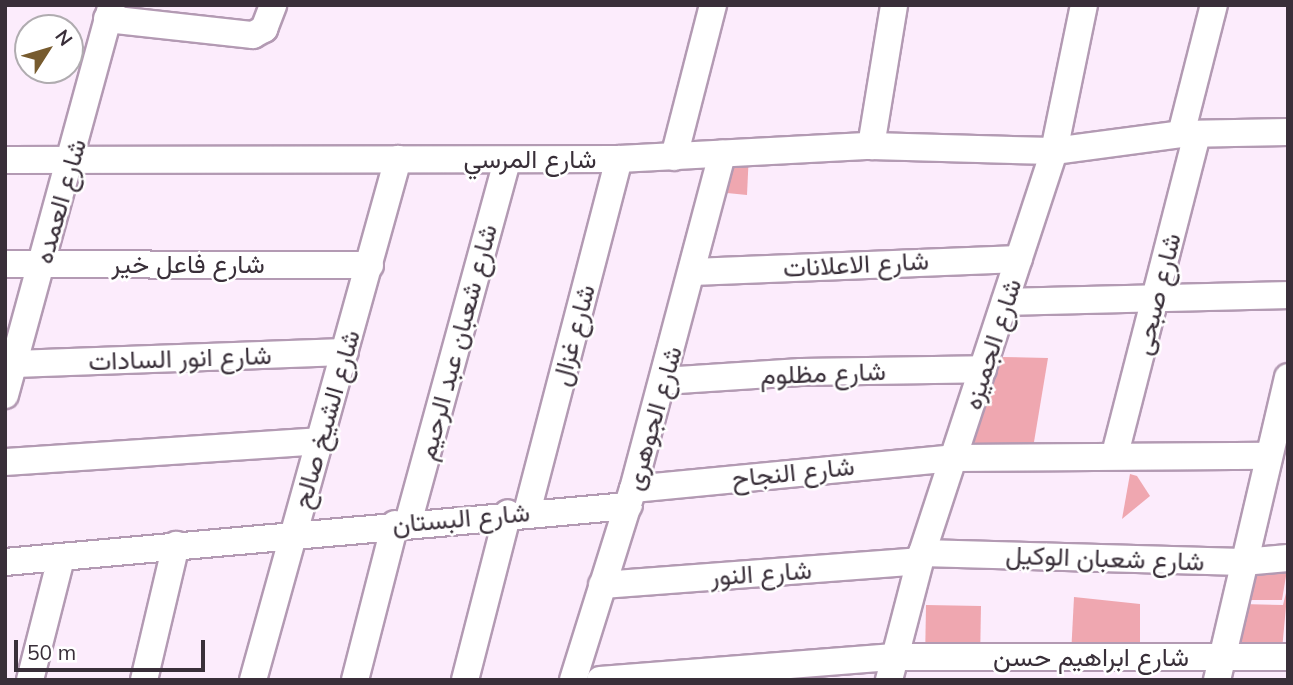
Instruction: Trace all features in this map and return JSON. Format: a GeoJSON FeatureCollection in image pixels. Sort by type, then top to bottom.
{"type":"FeatureCollection","features":[{"type":"Feature","properties":{"kind":"street"},"geometry":{"type":"LineString","coordinates":[[109,12],[253,35],[264,29],[273,5]]}},
{"type":"Feature","properties":{"kind":"street"},"geometry":{"type":"LineString","coordinates":[[674,157],[713,5]]}},
{"type":"Feature","properties":{"kind":"street"},"geometry":{"type":"LineString","coordinates":[[871,146],[894,5]]}},
{"type":"Feature","properties":{"kind":"street","name":"شارع الجميزه"},"geometry":{"type":"LineString","coordinates":[[891,668],[921,557],[1054,151],[1084,5]]}},
{"type":"Feature","properties":{"kind":"street","name":"شارع صبحى"},"geometry":{"type":"LineString","coordinates":[[1115,454],[1157,295],[1214,5]]}},
{"type":"Feature","properties":{"kind":"street","name":"شارع العمده"},"geometry":{"type":"LineString","coordinates":[[5,395],[14,364],[14,335],[43,264],[73,159],[109,12]]}},
{"type":"Feature","properties":{"kind":"street","name":"شارع المرسي"},"geometry":{"type":"LineString","coordinates":[[5,160],[619,159],[871,146],[1054,151],[1189,134],[1288,132]]}},
{"type":"Feature","properties":{"kind":"street","name":"شارع الجوهرى"},"geometry":{"type":"LineString","coordinates":[[573,680],[631,497],[693,272],[722,154]]}},
{"type":"Feature","properties":{"kind":"street","name":"شارع الشيخ صالح"},"geometry":{"type":"LineString","coordinates":[[253,680],[398,159]]}},
{"type":"Feature","properties":{"kind":"street","name":"شارع غزال"},"geometry":{"type":"LineString","coordinates":[[465,680],[517,513],[619,159]]}},
{"type":"Feature","properties":{"kind":"street","name":"شارع شعبان عبد الرحيم"},"geometry":{"type":"LineString","coordinates":[[355,680],[507,160]]}},
{"type":"Feature","properties":{"kind":"street","name":"شارع الاعلانات"},"geometry":{"type":"LineString","coordinates":[[693,272],[1019,259]]}},
{"type":"Feature","properties":{"kind":"street","name":"شارع فاعل خير"},"geometry":{"type":"LineString","coordinates":[[5,264],[370,265]]}},
{"type":"Feature","properties":{"kind":"street"},"geometry":{"type":"LineString","coordinates":[[1005,302],[1157,295],[1288,295]]}},
{"type":"Feature","properties":{"kind":"street","name":"شارع انور السادات"},"geometry":{"type":"LineString","coordinates":[[14,364],[345,352]]}},
{"type":"Feature","properties":{"kind":"street","name":"شارع مظلوم"},"geometry":{"type":"LineString","coordinates":[[663,381],[801,372],[983,369]]}},
{"type":"Feature","properties":{"kind":"street"},"geometry":{"type":"LineString","coordinates":[[1220,668],[1243,562],[1274,468],[1288,377]]}},
{"type":"Feature","properties":{"kind":"street"},"geometry":{"type":"LineString","coordinates":[[5,462],[320,441]]}},
{"type":"Feature","properties":{"kind":"street","name":"شارع النجاح"},"geometry":{"type":"LineString","coordinates":[[631,497],[954,458],[1115,454],[1274,468]]}},
{"type":"Feature","properties":{"kind":"street","name":"شارع البستان"},"geometry":{"type":"LineString","coordinates":[[5,562],[517,513],[631,497]]}},
{"type":"Feature","properties":{"kind":"street"},"geometry":{"type":"LineString","coordinates":[[144,680],[176,545]]}},
{"type":"Feature","properties":{"kind":"street","name":"شارع شعبان الوكيل"},"geometry":{"type":"LineString","coordinates":[[921,557],[1243,562],[1288,558]]}},
{"type":"Feature","properties":{"kind":"street","name":"شارع النور"},"geometry":{"type":"LineString","coordinates":[[602,585],[921,557]]}},
{"type":"Feature","properties":{"kind":"street"},"geometry":{"type":"LineString","coordinates":[[30,680],[61,558]]}},
{"type":"Feature","properties":{"kind":"street","name":"شارع ابراهيم حسن"},"geometry":{"type":"LineString","coordinates":[[600,680],[891,668],[1220,668],[1288,657]]}},
{"type":"Feature","properties":{"kind":"shaded area"},"geometry":{"type":"Polygon","coordinates":[[[749,152],[747,195],[707,191],[712,153],[749,152]]]}},
{"type":"Feature","properties":{"kind":"shaded area"},"geometry":{"type":"Polygon","coordinates":[[[1001,357],[1048,358],[1033,448],[965,442],[990,363],[1001,357]]]}},
{"type":"Feature","properties":{"kind":"shaded area"},"geometry":{"type":"Polygon","coordinates":[[[1130,474],[1137,476],[1150,496],[1122,519],[1130,474]]]}},
{"type":"Feature","properties":{"kind":"shaded area"},"geometry":{"type":"Polygon","coordinates":[[[1288,564],[1282,600],[1239,600],[1247,567],[1288,564]]]}},
{"type":"Feature","properties":{"kind":"shaded area"},"geometry":{"type":"Polygon","coordinates":[[[1288,585],[1282,650],[1229,650],[1241,604],[1283,605],[1288,585]]]}},
{"type":"Feature","properties":{"kind":"shaded area"},"geometry":{"type":"Polygon","coordinates":[[[1074,597],[1140,604],[1140,651],[1071,655],[1074,597]]]}},
{"type":"Feature","properties":{"kind":"shaded area"},"geometry":{"type":"Polygon","coordinates":[[[926,605],[981,606],[980,654],[925,653],[926,605]]]}}]}
